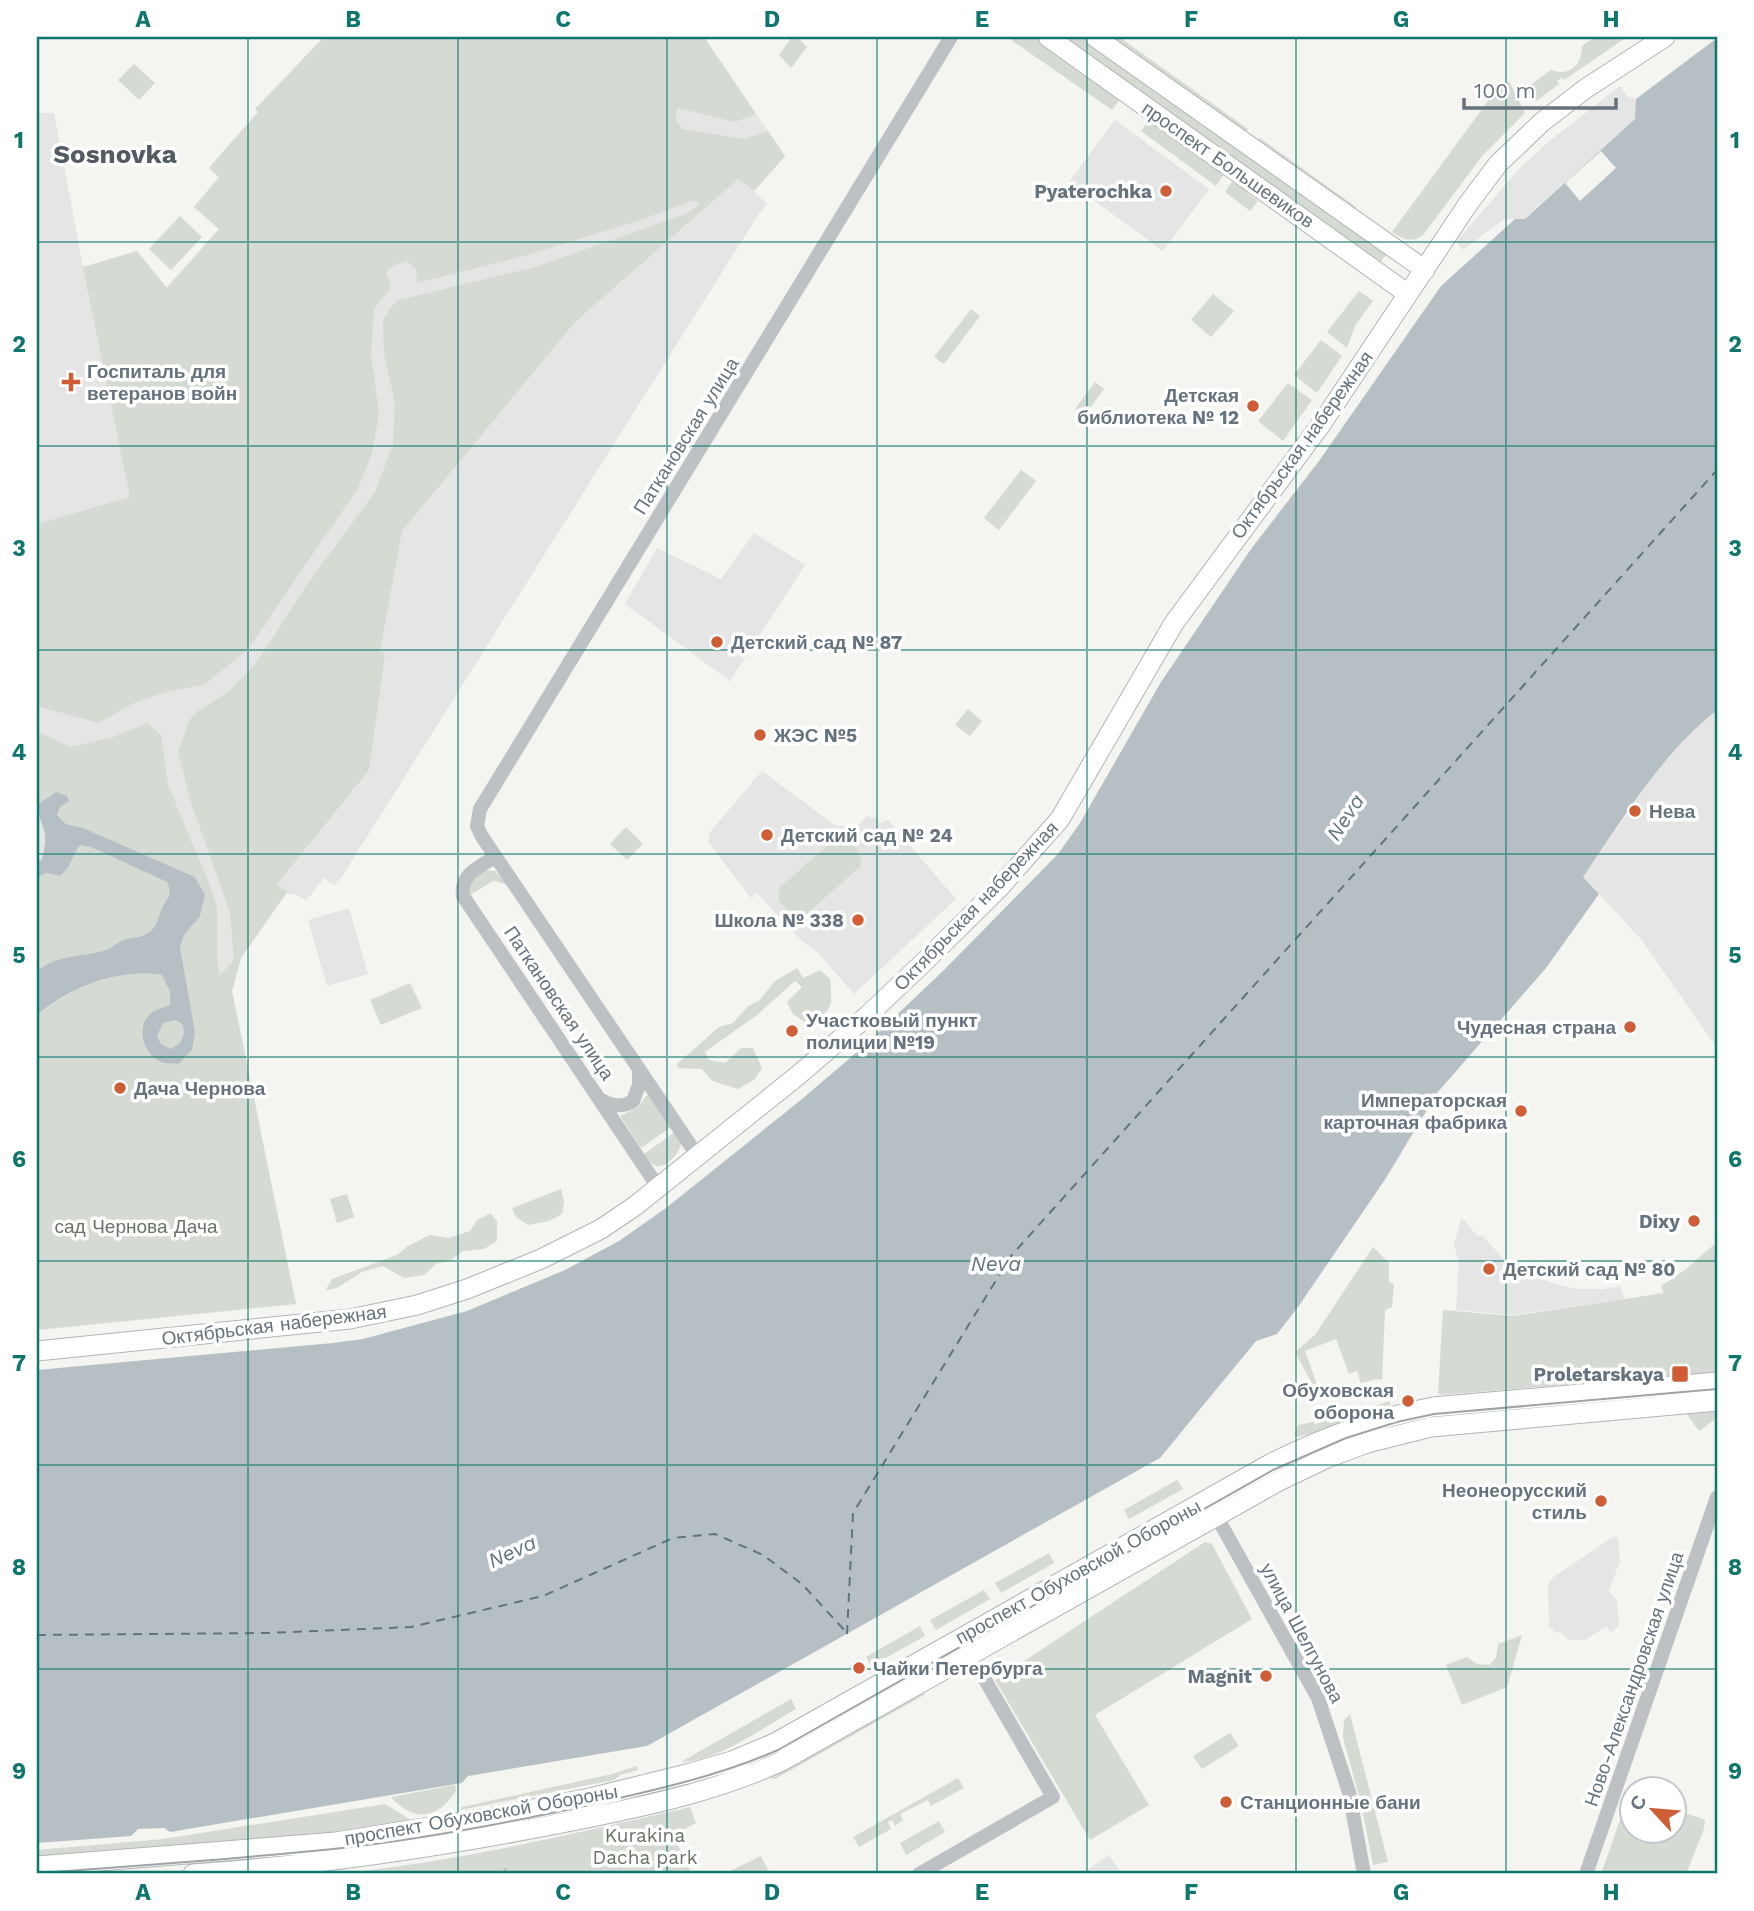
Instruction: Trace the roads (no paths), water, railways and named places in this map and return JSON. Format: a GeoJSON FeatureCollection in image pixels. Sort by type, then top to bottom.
{"type":"FeatureCollection","features":[{"type":"Feature","properties":{"kind":"main road","name":"проспект Большевиков"},"geometry":{"type":"LineString","coordinates":[[1048,37],[1404,291]]}},
{"type":"Feature","properties":{"kind":"main road","name":"проспект Большевиков"},"geometry":{"type":"LineString","coordinates":[[1095,37],[1420,267]]}},
{"type":"Feature","properties":{"kind":"main road","name":"Октябрьская набережная"},"geometry":{"type":"LineString","coordinates":[[37,1352],[337,1321],[417,1306],[467,1289],[579,1241],[635,1206],[881,988],[967,904],[1041,826],[1063,793],[1150,640],[1180,595],[1404,291],[1473,179],[1506,139],[1564,90],[1644,37]]}},
{"type":"Feature","properties":{"kind":"main road","name":"Октябрьская набережная"},"geometry":{"type":"LineString","coordinates":[[1420,267],[1482,183],[1514,146],[1585,89],[1665,37]]}},
{"type":"Feature","properties":{"kind":"main road","name":"Октябрьская набережная"},"geometry":{"type":"LineString","coordinates":[[37,1339],[347,1309],[416,1295],[466,1278],[572,1231],[625,1200],[652,1178],[694,1151]]}},
{"type":"Feature","properties":{"kind":"main road","name":"проспект Обуховской Обороны"},"geometry":{"type":"LineString","coordinates":[[193,1874],[336,1861],[452,1844],[594,1817],[722,1785],[782,1761],[966,1647],[1212,1508],[1294,1452],[1406,1413],[1463,1403],[1717,1382]]}},
{"type":"Feature","properties":{"kind":"main road","name":"проспект Обуховской Обороны"},"geometry":{"type":"LineString","coordinates":[[1212,1508],[1327,1458],[1410,1431],[1465,1422],[1717,1401]]}},
{"type":"Feature","properties":{"kind":"main road","name":"проспект Обуховской Обороны"},"geometry":{"type":"LineString","coordinates":[[37,1866],[336,1842],[590,1798],[732,1761],[775,1743],[966,1647]]}},
{"type":"Feature","properties":{"kind":"street","name":"Паткановская улица"},"geometry":{"type":"LineString","coordinates":[[694,1151],[495,857],[477,826],[480,809],[951,37]]}},
{"type":"Feature","properties":{"kind":"street","name":"Паткановская улица"},"geometry":{"type":"LineString","coordinates":[[495,857],[464,880],[463,896],[652,1178]]}},
{"type":"Feature","properties":{"kind":"street"},"geometry":{"type":"LineString","coordinates":[[601,1100],[620,1106],[633,1101],[639,1084],[639,1069]]}},
{"type":"Feature","properties":{"kind":"street","name":"Ново-Александровская улица"},"geometry":{"type":"LineString","coordinates":[[1586,1874],[1717,1497]]}},
{"type":"Feature","properties":{"kind":"street","name":"улица Шелгунова"},"geometry":{"type":"LineString","coordinates":[[1212,1508],[1318,1698],[1349,1792],[1364,1874]]}},
{"type":"Feature","properties":{"kind":"street"},"geometry":{"type":"LineString","coordinates":[[919,1874],[1053,1797],[966,1647]]}},
{"type":"Feature","properties":{"kind":"water","name":"Neva"},"geometry":{"type":"Polygon","coordinates":[[[1717,38],[1717,710],[1678,747],[1628,810],[1583,877],[1599,894],[1546,968],[1437,1093],[1386,1178],[1277,1334],[1256,1341],[1160,1458],[647,1746],[468,1776],[462,1783],[170,1832],[164,1828],[138,1829],[131,1836],[37,1843],[37,1370],[363,1339],[467,1311],[565,1270],[619,1241],[666,1208],[863,1047],[944,970],[1058,854],[1080,823],[1161,682],[1251,549],[1319,461],[1441,286],[1515,219],[1525,219],[1635,119],[1636,99],[1717,38]]]}},
{"type":"Feature","properties":{"kind":"water"},"geometry":{"type":"Polygon","coordinates":[[[56,792],[67,796],[69,801],[60,807],[57,815],[66,824],[83,828],[195,877],[205,895],[200,916],[184,935],[180,948],[195,1032],[192,1050],[178,1064],[163,1063],[155,1059],[146,1047],[142,1033],[145,1020],[152,1013],[170,1005],[170,992],[162,975],[129,974],[96,982],[64,996],[37,1015],[37,971],[53,962],[103,951],[124,940],[149,933],[156,924],[170,892],[167,882],[91,847],[80,845],[60,876],[46,873],[37,878],[37,863],[42,859],[45,841],[37,802],[39,804],[56,792]],[[176,1020],[163,1023],[157,1036],[161,1044],[171,1049],[178,1045],[184,1033],[183,1025],[176,1020]]]}},
{"type":"Feature","properties":{"kind":"waterway"},"geometry":{"type":"LineString","coordinates":[[503,1874],[505,1869]]}},
{"type":"Feature","properties":{"kind":"tram line"},"geometry":{"type":"LineString","coordinates":[[37,1873],[259,1856],[396,1841],[554,1813],[707,1776],[778,1750],[1273,1470],[1346,1438],[1434,1414],[1717,1389]]}},
{"type":"Feature","properties":{"kind":"place","name":"Pyaterochka"},"geometry":{"type":"Point","coordinates":[1166,191]}},
{"type":"Feature","properties":{"kind":"place","name":"Госпиталь для ветеранов войн"},"geometry":{"type":"Point","coordinates":[71,382]}},
{"type":"Feature","properties":{"kind":"place","name":"Детская библиотека № 12"},"geometry":{"type":"Point","coordinates":[1253,406]}},
{"type":"Feature","properties":{"kind":"place","name":"Детский сад № 87"},"geometry":{"type":"Point","coordinates":[717,642]}},
{"type":"Feature","properties":{"kind":"place","name":"ЖЭС №5"},"geometry":{"type":"Point","coordinates":[760,735]}},
{"type":"Feature","properties":{"kind":"place","name":"Нева"},"geometry":{"type":"Point","coordinates":[1635,811]}},
{"type":"Feature","properties":{"kind":"place","name":"Детский сад № 24"},"geometry":{"type":"Point","coordinates":[767,835]}},
{"type":"Feature","properties":{"kind":"place","name":"Школа № 338"},"geometry":{"type":"Point","coordinates":[858,920]}},
{"type":"Feature","properties":{"kind":"place","name":"Чудесная страна"},"geometry":{"type":"Point","coordinates":[1630,1027]}},
{"type":"Feature","properties":{"kind":"place","name":"Участковый пункт полиции №19"},"geometry":{"type":"Point","coordinates":[792,1031]}},
{"type":"Feature","properties":{"kind":"place","name":"Дача Чернова"},"geometry":{"type":"Point","coordinates":[120,1088]}},
{"type":"Feature","properties":{"kind":"place","name":"Императорская карточная фабрика"},"geometry":{"type":"Point","coordinates":[1521,1111]}},
{"type":"Feature","properties":{"kind":"place","name":"Dixy"},"geometry":{"type":"Point","coordinates":[1694,1221]}},
{"type":"Feature","properties":{"kind":"place","name":"Детский сад № 80"},"geometry":{"type":"Point","coordinates":[1489,1269]}},
{"type":"Feature","properties":{"kind":"place","name":"Proletarskaya"},"geometry":{"type":"Point","coordinates":[1680,1374]}},
{"type":"Feature","properties":{"kind":"place","name":"Обуховская оборона"},"geometry":{"type":"Point","coordinates":[1408,1401]}},
{"type":"Feature","properties":{"kind":"place","name":"Неонеорусский стиль"},"geometry":{"type":"Point","coordinates":[1601,1501]}},
{"type":"Feature","properties":{"kind":"place","name":"Чайки Петербурга"},"geometry":{"type":"Point","coordinates":[859,1668]}},
{"type":"Feature","properties":{"kind":"place","name":"Magnit"},"geometry":{"type":"Point","coordinates":[1266,1676]}},
{"type":"Feature","properties":{"kind":"place","name":"Станционные бани"},"geometry":{"type":"Point","coordinates":[1226,1802]}},
{"type":"Feature","properties":{"kind":"district","name":"Sosnovka"},"geometry":{"type":"Point","coordinates":[115,154]}},
{"type":"Feature","properties":{"kind":"park label","name":"сад Чернова Дача"},"geometry":{"type":"Point","coordinates":[136,1226]}},
{"type":"Feature","properties":{"kind":"park label","name":"Kurakina Dacha park"},"geometry":{"type":"Point","coordinates":[645,1846]}}]}
